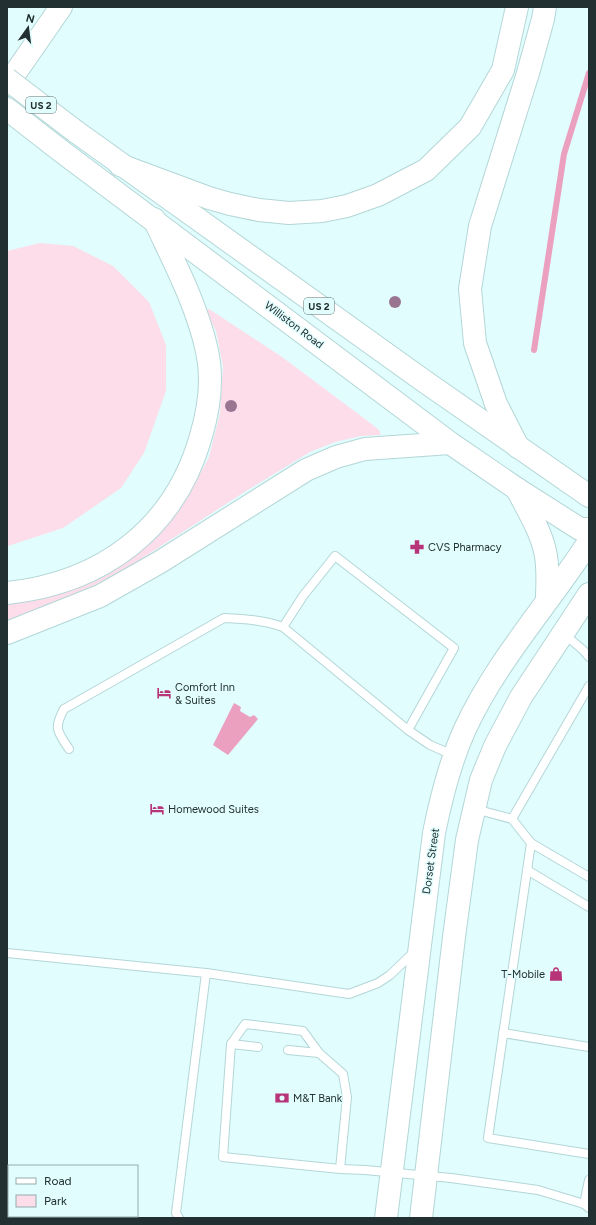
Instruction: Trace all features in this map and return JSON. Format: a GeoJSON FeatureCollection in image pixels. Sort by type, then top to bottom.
{"type":"FeatureCollection","features":[{"type":"Feature","properties":{"kind":"main road"},"geometry":{"type":"LineString","coordinates":[[7,85],[61,7]]}},
{"type":"Feature","properties":{"kind":"main road"},"geometry":{"type":"LineString","coordinates":[[120,164],[209,198],[259,210],[289,213],[322,211],[347,206],[378,195],[426,170],[470,127],[503,70],[517,7]]}},
{"type":"Feature","properties":{"kind":"main road"},"geometry":{"type":"LineString","coordinates":[[518,447],[496,404],[475,343],[470,289],[480,226],[528,73],[545,7]]}},
{"type":"Feature","properties":{"kind":"main road","name":"US 2"},"geometry":{"type":"LineString","coordinates":[[7,79],[120,164],[589,496]]}},
{"type":"Feature","properties":{"kind":"main road","name":"Williston Road"},"geometry":{"type":"LineString","coordinates":[[7,109],[450,443],[517,489],[580,529],[589,529]]}},
{"type":"Feature","properties":{"kind":"main road"},"geometry":{"type":"LineString","coordinates":[[7,593],[26,591],[78,576],[102,565],[126,550],[142,536],[170,504],[191,467],[205,421],[209,376],[207,352],[193,303],[154,219]]}},
{"type":"Feature","properties":{"kind":"main road"},"geometry":{"type":"LineString","coordinates":[[7,633],[100,596],[160,562],[306,470],[336,457],[365,449],[450,443]]}},
{"type":"Feature","properties":{"kind":"main road"},"geometry":{"type":"LineString","coordinates":[[517,489],[539,534],[545,551],[547,570],[547,600]]}},
{"type":"Feature","properties":{"kind":"main road","name":"Dorset Street"},"geometry":{"type":"LineString","coordinates":[[386,1218],[419,947],[434,833],[440,802],[454,756],[465,729],[484,693],[547,600],[586,546],[589,545]]}},
{"type":"Feature","properties":{"kind":"main road"},"geometry":{"type":"LineString","coordinates":[[421,1218],[454,937],[467,840],[474,809],[482,780],[498,740],[521,697],[589,594]]}},
{"type":"Feature","properties":{"kind":"main road"},"geometry":{"type":"LineString","coordinates":[[440,802],[474,809]]}},
{"type":"Feature","properties":{"kind":"lane"},"geometry":{"type":"LineString","coordinates":[[283,627],[303,596],[335,556],[454,648],[408,730]]}},
{"type":"Feature","properties":{"kind":"lane"},"geometry":{"type":"LineString","coordinates":[[69,749],[57,730],[58,719],[64,709],[224,618],[247,619],[271,623],[283,627],[408,730],[430,745],[454,756]]}},
{"type":"Feature","properties":{"kind":"lane"},"geometry":{"type":"LineString","coordinates":[[563,634],[583,650],[589,657]]}},
{"type":"Feature","properties":{"kind":"lane"},"geometry":{"type":"LineString","coordinates":[[512,819],[589,686]]}},
{"type":"Feature","properties":{"kind":"lane"},"geometry":{"type":"LineString","coordinates":[[474,809],[512,819],[531,843],[589,877]]}},
{"type":"Feature","properties":{"kind":"lane"},"geometry":{"type":"LineString","coordinates":[[531,843],[488,1138],[589,1154]]}},
{"type":"Feature","properties":{"kind":"lane"},"geometry":{"type":"LineString","coordinates":[[526,870],[589,907]]}},
{"type":"Feature","properties":{"kind":"lane"},"geometry":{"type":"LineString","coordinates":[[7,953],[206,973],[349,994],[378,983],[390,975],[419,947]]}},
{"type":"Feature","properties":{"kind":"lane"},"geometry":{"type":"LineString","coordinates":[[179,1218],[176,1213],[206,973]]}},
{"type":"Feature","properties":{"kind":"lane"},"geometry":{"type":"LineString","coordinates":[[340,1169],[347,1096],[343,1074],[319,1053],[303,1031],[245,1024],[231,1044],[223,1157],[340,1169],[426,1176],[538,1190],[587,1206],[589,1180]]}},
{"type":"Feature","properties":{"kind":"lane"},"geometry":{"type":"LineString","coordinates":[[503,1033],[589,1047]]}},
{"type":"Feature","properties":{"kind":"lane"},"geometry":{"type":"LineString","coordinates":[[231,1044],[258,1047]]}},
{"type":"Feature","properties":{"kind":"lane"},"geometry":{"type":"LineString","coordinates":[[288,1050],[319,1053]]}},
{"type":"Feature","properties":{"kind":"green space"},"geometry":{"type":"Polygon","coordinates":[[[40,243],[73,246],[113,266],[149,302],[166,345],[166,391],[144,453],[121,488],[63,528],[7,546],[7,251],[40,243]]]}},
{"type":"Feature","properties":{"kind":"green space"},"geometry":{"type":"Polygon","coordinates":[[[206,309],[209,309],[282,357],[369,422],[379,430],[381,435],[361,436],[335,442],[310,452],[246,491],[124,570],[95,585],[7,622],[7,603],[35,600],[93,582],[130,560],[163,529],[189,495],[209,457],[220,413],[223,367],[216,331],[206,312],[206,309]]]}},
{"type":"Feature","properties":{"kind":"shaded area"},"geometry":{"type":"Polygon","coordinates":[[[234,703],[241,707],[240,711],[250,717],[254,715],[258,719],[228,755],[213,745],[234,703]]]}},
{"type":"Feature","properties":{"kind":"waterway"},"geometry":{"type":"LineString","coordinates":[[534,350],[564,154],[589,73]]}},
{"type":"Feature","properties":{"kind":"place","name":"CVS Pharmacy"},"geometry":{"type":"Point","coordinates":[417,547]}},
{"type":"Feature","properties":{"kind":"place","name":"Comfort Inn & Suites"},"geometry":{"type":"Point","coordinates":[164,693]}},
{"type":"Feature","properties":{"kind":"place","name":"Homewood Suites"},"geometry":{"type":"Point","coordinates":[157,809]}},
{"type":"Feature","properties":{"kind":"place","name":"T-Mobile"},"geometry":{"type":"Point","coordinates":[556,974]}},
{"type":"Feature","properties":{"kind":"place","name":"M&T Bank"},"geometry":{"type":"Point","coordinates":[282,1098]}}]}
